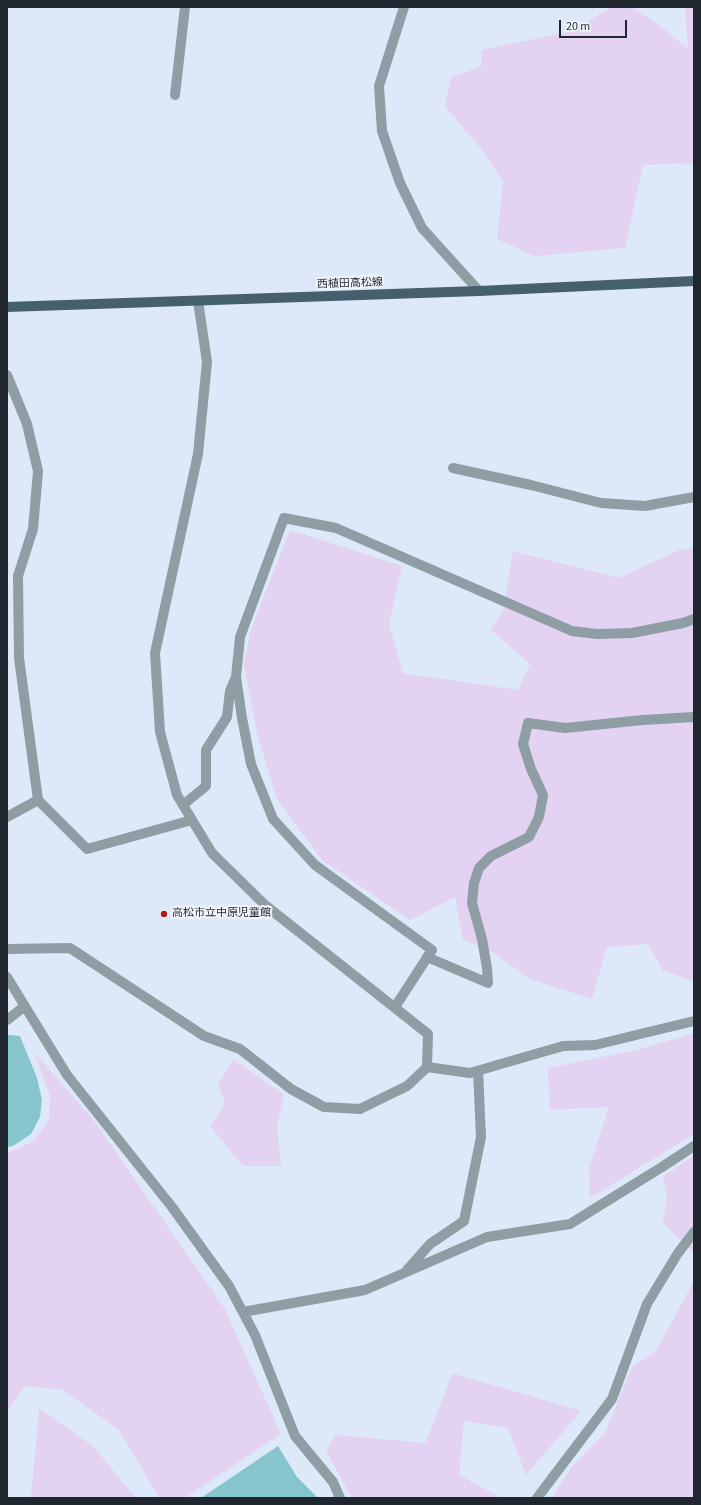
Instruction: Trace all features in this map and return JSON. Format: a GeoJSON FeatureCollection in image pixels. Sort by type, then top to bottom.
{"type":"FeatureCollection","features":[{"type":"Feature","properties":{"kind":"main road","name":"西植田高松線"},"geometry":{"type":"LineString","coordinates":[[7,307],[479,291],[694,281]]}},
{"type":"Feature","properties":{"kind":"street"},"geometry":{"type":"LineString","coordinates":[[174,96],[185,7]]}},
{"type":"Feature","properties":{"kind":"street"},"geometry":{"type":"LineString","coordinates":[[404,7],[379,86],[382,131],[400,183],[422,228],[479,291]]}},
{"type":"Feature","properties":{"kind":"street"},"geometry":{"type":"LineString","coordinates":[[7,949],[70,948],[204,1036],[240,1049],[291,1089],[324,1107],[360,1109],[407,1086],[427,1067],[428,1034],[265,904],[212,853],[177,795],[160,732],[155,653],[198,454],[207,362],[198,301]]}},
{"type":"Feature","properties":{"kind":"street"},"geometry":{"type":"LineString","coordinates":[[7,375],[27,424],[38,471],[33,529],[18,576],[19,658],[38,800],[87,849],[192,820]]}},
{"type":"Feature","properties":{"kind":"street"},"geometry":{"type":"LineString","coordinates":[[453,468],[531,485],[601,503],[645,506],[694,497]]}},
{"type":"Feature","properties":{"kind":"street"},"geometry":{"type":"LineString","coordinates":[[395,1007],[432,950],[315,865],[273,819],[251,764],[236,677],[240,637],[284,518],[336,528],[572,631],[597,634],[632,634],[683,623],[694,619]]}},
{"type":"Feature","properties":{"kind":"street"},"geometry":{"type":"LineString","coordinates":[[182,805],[206,786],[206,750],[227,717],[230,690],[236,677]]}},
{"type":"Feature","properties":{"kind":"street"},"geometry":{"type":"LineString","coordinates":[[427,957],[488,983],[482,939],[472,903],[474,883],[479,868],[491,856],[529,836],[539,817],[543,795],[531,769],[523,744],[528,723],[565,728],[643,720],[694,717]]}},
{"type":"Feature","properties":{"kind":"street"},"geometry":{"type":"LineString","coordinates":[[7,817],[38,800]]}},
{"type":"Feature","properties":{"kind":"street"},"geometry":{"type":"LineString","coordinates":[[7,977],[68,1075],[172,1207],[229,1286],[255,1335],[296,1436],[333,1482],[340,1498]]}},
{"type":"Feature","properties":{"kind":"street"},"geometry":{"type":"LineString","coordinates":[[7,1020],[25,1006]]}},
{"type":"Feature","properties":{"kind":"street"},"geometry":{"type":"LineString","coordinates":[[427,1067],[470,1073],[563,1046],[595,1045],[694,1021]]}},
{"type":"Feature","properties":{"kind":"street"},"geometry":{"type":"LineString","coordinates":[[406,1272],[430,1244],[464,1221],[481,1137],[478,1071]]}},
{"type":"Feature","properties":{"kind":"street"},"geometry":{"type":"LineString","coordinates":[[243,1312],[365,1290],[487,1237],[570,1224],[694,1146]]}},
{"type":"Feature","properties":{"kind":"street"},"geometry":{"type":"LineString","coordinates":[[537,1498],[612,1399],[647,1304],[678,1253],[694,1232]]}},
{"type":"Feature","properties":{"kind":"shaded area"},"geometry":{"type":"Polygon","coordinates":[[[611,7],[632,7],[659,25],[688,49],[685,7],[694,7],[694,163],[643,165],[625,248],[535,256],[497,239],[503,181],[482,150],[445,106],[451,77],[481,67],[482,50],[572,31],[611,7]]]}},
{"type":"Feature","properties":{"kind":"shaded area"},"geometry":{"type":"Polygon","coordinates":[[[290,530],[402,566],[389,624],[403,673],[518,690],[530,664],[491,630],[503,611],[513,551],[619,578],[679,550],[694,548],[694,981],[663,971],[648,944],[607,947],[592,999],[530,979],[494,953],[463,940],[455,897],[410,920],[322,860],[277,799],[258,737],[244,666],[250,632],[290,530]]]}},
{"type":"Feature","properties":{"kind":"shaded area"},"geometry":{"type":"Polygon","coordinates":[[[694,1033],[694,1134],[590,1198],[589,1168],[609,1107],[550,1110],[548,1068],[637,1050],[694,1033]]]}},
{"type":"Feature","properties":{"kind":"shaded area"},"geometry":{"type":"Polygon","coordinates":[[[7,1036],[20,1036],[37,1078],[42,1100],[40,1117],[31,1134],[13,1146],[7,1147],[7,1036]]]}},
{"type":"Feature","properties":{"kind":"shaded area"},"geometry":{"type":"Polygon","coordinates":[[[34,1052],[92,1118],[225,1309],[281,1434],[185,1498],[159,1498],[119,1430],[63,1390],[25,1386],[7,1410],[7,1153],[32,1142],[49,1121],[50,1096],[34,1052]]]}},
{"type":"Feature","properties":{"kind":"shaded area"},"geometry":{"type":"Polygon","coordinates":[[[233,1059],[284,1095],[277,1127],[281,1166],[243,1166],[211,1127],[225,1102],[218,1085],[233,1059]]]}},
{"type":"Feature","properties":{"kind":"shaded area"},"geometry":{"type":"Polygon","coordinates":[[[694,1155],[694,1254],[663,1223],[667,1196],[663,1177],[694,1155]]]}},
{"type":"Feature","properties":{"kind":"shaded area"},"geometry":{"type":"Polygon","coordinates":[[[694,1281],[694,1498],[551,1498],[572,1467],[605,1433],[632,1367],[656,1351],[694,1281]]]}},
{"type":"Feature","properties":{"kind":"shaded area"},"geometry":{"type":"Polygon","coordinates":[[[452,1373],[581,1411],[526,1475],[508,1428],[464,1421],[459,1475],[501,1498],[352,1498],[326,1451],[335,1435],[426,1443],[452,1373]]]}},
{"type":"Feature","properties":{"kind":"shaded area"},"geometry":{"type":"Polygon","coordinates":[[[39,1408],[93,1446],[136,1498],[31,1498],[39,1408]]]}},
{"type":"Feature","properties":{"kind":"shaded area"},"geometry":{"type":"Polygon","coordinates":[[[278,1446],[297,1477],[318,1498],[201,1498],[278,1446]]]}},
{"type":"Feature","properties":{"kind":"place","name":"高松市立中原児童館"},"geometry":{"type":"Point","coordinates":[164,914]}}]}
